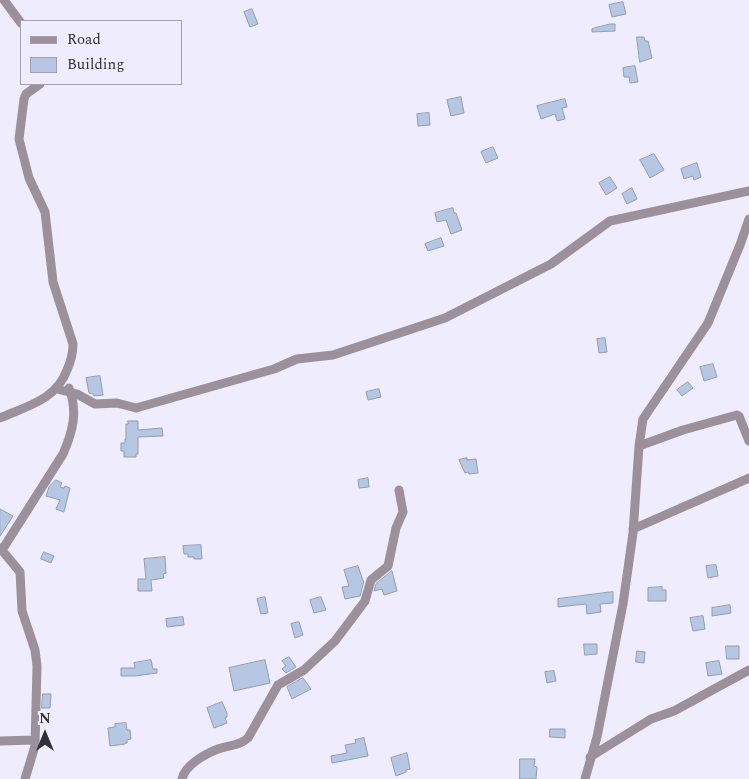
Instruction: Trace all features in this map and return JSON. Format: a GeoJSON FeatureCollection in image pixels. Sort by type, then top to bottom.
{"type":"FeatureCollection","features":[{"type":"Feature","properties":{"kind":"street"},"geometry":{"type":"LineString","coordinates":[[4,0],[20,22]]}},
{"type":"Feature","properties":{"kind":"street"},"geometry":{"type":"LineString","coordinates":[[0,418],[45,398],[57,389],[65,378],[73,353],[53,282],[45,212],[29,178],[19,139],[24,99],[26,94],[39,85]]}},
{"type":"Feature","properties":{"kind":"street"},"geometry":{"type":"LineString","coordinates":[[57,389],[70,392],[95,404],[117,403],[136,408],[274,369],[297,359],[333,355],[454,314],[551,264],[610,221],[630,215],[749,191]]}},
{"type":"Feature","properties":{"kind":"street"},"geometry":{"type":"LineString","coordinates":[[585,779],[597,737],[623,604],[633,529],[639,446],[643,419],[708,323],[749,220]]}},
{"type":"Feature","properties":{"kind":"street"},"geometry":{"type":"LineString","coordinates":[[25,779],[34,752],[36,658],[22,611],[20,572],[1,549],[63,454],[69,441],[74,406],[65,378]]}},
{"type":"Feature","properties":{"kind":"street"},"geometry":{"type":"LineString","coordinates":[[639,446],[683,430],[737,416],[740,416],[749,441]]}},
{"type":"Feature","properties":{"kind":"street"},"geometry":{"type":"LineString","coordinates":[[633,529],[749,478]]}},
{"type":"Feature","properties":{"kind":"street"},"geometry":{"type":"LineString","coordinates":[[182,779],[187,767],[211,752],[240,744],[248,738],[278,685],[304,670],[328,647],[358,611],[364,601],[371,580],[386,569],[390,563],[396,528],[403,512],[399,490]]}},
{"type":"Feature","properties":{"kind":"street"},"geometry":{"type":"LineString","coordinates":[[590,757],[652,719],[674,711],[749,670]]}},
{"type":"Feature","properties":{"kind":"street"},"geometry":{"type":"LineString","coordinates":[[0,741],[35,740]]}},
{"type":"Feature","properties":{"kind":"building"},"geometry":{"type":"Polygon","coordinates":[[[623,2],[626,14],[612,17],[609,5],[623,2]]]}},
{"type":"Feature","properties":{"kind":"building"},"geometry":{"type":"Polygon","coordinates":[[[252,9],[258,24],[250,27],[244,12],[252,9]]]}},
{"type":"Feature","properties":{"kind":"building"},"geometry":{"type":"Polygon","coordinates":[[[615,24],[615,31],[592,32],[592,29],[615,24]]]}},
{"type":"Feature","properties":{"kind":"building"},"geometry":{"type":"Polygon","coordinates":[[[637,37],[644,37],[645,41],[648,41],[652,58],[640,62],[637,37]]]}},
{"type":"Feature","properties":{"kind":"building"},"geometry":{"type":"Polygon","coordinates":[[[635,66],[638,82],[630,83],[629,77],[624,77],[623,68],[635,66]]]}},
{"type":"Feature","properties":{"kind":"building"},"geometry":{"type":"Polygon","coordinates":[[[461,97],[464,113],[451,116],[447,100],[461,97]]]}},
{"type":"Feature","properties":{"kind":"building"},"geometry":{"type":"Polygon","coordinates":[[[565,99],[567,107],[562,108],[565,119],[557,121],[555,114],[541,119],[537,106],[565,99]]]}},
{"type":"Feature","properties":{"kind":"building"},"geometry":{"type":"Polygon","coordinates":[[[429,113],[430,125],[418,126],[417,114],[429,113]]]}},
{"type":"Feature","properties":{"kind":"building"},"geometry":{"type":"Polygon","coordinates":[[[493,147],[498,158],[486,163],[481,152],[493,147]]]}},
{"type":"Feature","properties":{"kind":"building"},"geometry":{"type":"Polygon","coordinates":[[[654,154],[664,170],[650,178],[640,160],[654,154]]]}},
{"type":"Feature","properties":{"kind":"building"},"geometry":{"type":"Polygon","coordinates":[[[697,163],[701,177],[694,180],[693,176],[684,179],[681,169],[697,163]]]}},
{"type":"Feature","properties":{"kind":"building"},"geometry":{"type":"Polygon","coordinates":[[[610,177],[617,188],[606,195],[599,183],[610,177]]]}},
{"type":"Feature","properties":{"kind":"building"},"geometry":{"type":"Polygon","coordinates":[[[632,188],[637,199],[627,204],[622,194],[632,188]]]}},
{"type":"Feature","properties":{"kind":"building"},"geometry":{"type":"Polygon","coordinates":[[[453,208],[462,230],[451,234],[446,220],[437,222],[435,213],[453,208]]]}},
{"type":"Feature","properties":{"kind":"building"},"geometry":{"type":"Polygon","coordinates":[[[441,238],[444,246],[428,251],[425,244],[441,238]]]}},
{"type":"Feature","properties":{"kind":"building"},"geometry":{"type":"Polygon","coordinates":[[[605,338],[607,352],[599,353],[597,339],[605,338]]]}},
{"type":"Feature","properties":{"kind":"building"},"geometry":{"type":"Polygon","coordinates":[[[713,364],[717,377],[704,381],[700,367],[713,364]]]}},
{"type":"Feature","properties":{"kind":"building"},"geometry":{"type":"Polygon","coordinates":[[[100,376],[103,395],[94,396],[89,393],[86,378],[100,376]]]}},
{"type":"Feature","properties":{"kind":"building"},"geometry":{"type":"Polygon","coordinates":[[[688,382],[693,388],[682,396],[677,390],[688,382]]]}},
{"type":"Feature","properties":{"kind":"building"},"geometry":{"type":"Polygon","coordinates":[[[379,389],[381,397],[368,400],[366,392],[379,389]]]}},
{"type":"Feature","properties":{"kind":"building"},"geometry":{"type":"Polygon","coordinates":[[[128,421],[138,421],[138,430],[162,428],[163,436],[138,437],[138,454],[136,454],[136,457],[124,457],[124,451],[121,451],[121,443],[125,443],[126,424],[128,424],[128,421]]]}},
{"type":"Feature","properties":{"kind":"building"},"geometry":{"type":"Polygon","coordinates":[[[467,458],[467,460],[476,459],[478,473],[465,473],[459,460],[467,458]]]}},
{"type":"Feature","properties":{"kind":"building"},"geometry":{"type":"Polygon","coordinates":[[[368,478],[369,487],[359,488],[358,480],[368,478]]]}},
{"type":"Feature","properties":{"kind":"building"},"geometry":{"type":"Polygon","coordinates":[[[56,480],[62,483],[60,487],[70,488],[64,512],[56,509],[60,500],[46,496],[49,487],[56,480]]]}},
{"type":"Feature","properties":{"kind":"building"},"geometry":{"type":"Polygon","coordinates":[[[0,509],[13,516],[0,536],[0,509]]]}},
{"type":"Feature","properties":{"kind":"building"},"geometry":{"type":"Polygon","coordinates":[[[201,545],[202,559],[194,559],[194,557],[188,557],[188,554],[184,554],[183,546],[201,545]]]}},
{"type":"Feature","properties":{"kind":"building"},"geometry":{"type":"Polygon","coordinates":[[[44,552],[54,556],[51,563],[41,559],[44,552]]]}},
{"type":"Feature","properties":{"kind":"building"},"geometry":{"type":"Polygon","coordinates":[[[165,557],[166,573],[163,574],[164,578],[151,580],[152,591],[138,591],[138,579],[146,579],[144,559],[165,557]]]}},
{"type":"Feature","properties":{"kind":"building"},"geometry":{"type":"Polygon","coordinates":[[[716,565],[718,576],[708,578],[706,566],[716,565]]]}},
{"type":"Feature","properties":{"kind":"building"},"geometry":{"type":"Polygon","coordinates":[[[358,566],[364,581],[360,596],[345,599],[342,587],[349,586],[344,570],[358,566]]]}},
{"type":"Feature","properties":{"kind":"building"},"geometry":{"type":"Polygon","coordinates":[[[392,571],[397,591],[384,595],[382,589],[374,591],[376,584],[392,571]]]}},
{"type":"Feature","properties":{"kind":"building"},"geometry":{"type":"Polygon","coordinates":[[[662,587],[662,590],[666,590],[666,601],[648,601],[648,588],[662,587]]]}},
{"type":"Feature","properties":{"kind":"building"},"geometry":{"type":"Polygon","coordinates":[[[613,592],[613,603],[600,604],[601,612],[587,614],[586,604],[558,607],[558,599],[613,592]]]}},
{"type":"Feature","properties":{"kind":"building"},"geometry":{"type":"Polygon","coordinates":[[[265,597],[268,613],[261,614],[257,599],[265,597]]]}},
{"type":"Feature","properties":{"kind":"building"},"geometry":{"type":"Polygon","coordinates":[[[321,597],[326,610],[314,613],[310,600],[321,597]]]}},
{"type":"Feature","properties":{"kind":"building"},"geometry":{"type":"Polygon","coordinates":[[[730,605],[731,613],[712,616],[712,608],[730,605]]]}},
{"type":"Feature","properties":{"kind":"building"},"geometry":{"type":"Polygon","coordinates":[[[703,616],[705,629],[693,631],[690,618],[703,616]]]}},
{"type":"Feature","properties":{"kind":"building"},"geometry":{"type":"Polygon","coordinates":[[[183,617],[184,625],[167,627],[166,619],[183,617]]]}},
{"type":"Feature","properties":{"kind":"building"},"geometry":{"type":"Polygon","coordinates":[[[299,622],[303,635],[295,638],[291,624],[299,622]]]}},
{"type":"Feature","properties":{"kind":"building"},"geometry":{"type":"Polygon","coordinates":[[[584,644],[597,644],[597,654],[585,655],[584,644]]]}},
{"type":"Feature","properties":{"kind":"building"},"geometry":{"type":"Polygon","coordinates":[[[726,646],[739,646],[739,659],[727,659],[726,646]]]}},
{"type":"Feature","properties":{"kind":"building"},"geometry":{"type":"Polygon","coordinates":[[[637,651],[645,652],[644,663],[636,662],[637,651]]]}},
{"type":"Feature","properties":{"kind":"building"},"geometry":{"type":"Polygon","coordinates":[[[289,657],[296,667],[286,673],[282,669],[286,666],[282,661],[289,657]]]}},
{"type":"Feature","properties":{"kind":"building"},"geometry":{"type":"Polygon","coordinates":[[[151,660],[153,669],[157,669],[157,673],[121,676],[121,668],[135,668],[134,663],[151,660]]]}},
{"type":"Feature","properties":{"kind":"building"},"geometry":{"type":"Polygon","coordinates":[[[265,660],[270,683],[234,691],[229,668],[265,660]]]}},
{"type":"Feature","properties":{"kind":"building"},"geometry":{"type":"Polygon","coordinates":[[[719,661],[722,674],[708,676],[706,663],[719,661]]]}},
{"type":"Feature","properties":{"kind":"building"},"geometry":{"type":"Polygon","coordinates":[[[554,671],[556,681],[547,683],[545,672],[554,671]]]}},
{"type":"Feature","properties":{"kind":"building"},"geometry":{"type":"Polygon","coordinates":[[[303,678],[311,689],[292,699],[287,687],[303,678]]]}},
{"type":"Feature","properties":{"kind":"building"},"geometry":{"type":"Polygon","coordinates":[[[43,694],[51,694],[50,708],[42,708],[43,694]]]}},
{"type":"Feature","properties":{"kind":"building"},"geometry":{"type":"Polygon","coordinates":[[[222,702],[227,713],[225,718],[227,723],[214,728],[207,708],[222,702]]]}},
{"type":"Feature","properties":{"kind":"building"},"geometry":{"type":"Polygon","coordinates":[[[126,723],[127,730],[130,730],[131,739],[127,740],[125,744],[110,746],[108,728],[115,727],[115,724],[126,723]]]}},
{"type":"Feature","properties":{"kind":"building"},"geometry":{"type":"Polygon","coordinates":[[[550,729],[565,729],[565,738],[550,737],[550,729]]]}},
{"type":"Feature","properties":{"kind":"building"},"geometry":{"type":"Polygon","coordinates":[[[364,738],[368,756],[332,763],[331,756],[347,753],[345,745],[356,743],[355,740],[364,738]]]}},
{"type":"Feature","properties":{"kind":"building"},"geometry":{"type":"Polygon","coordinates":[[[407,753],[410,769],[396,776],[391,758],[407,753]]]}},
{"type":"Feature","properties":{"kind":"building"},"geometry":{"type":"Polygon","coordinates":[[[520,759],[535,759],[534,766],[537,767],[536,779],[520,779],[520,759]]]}}]}
